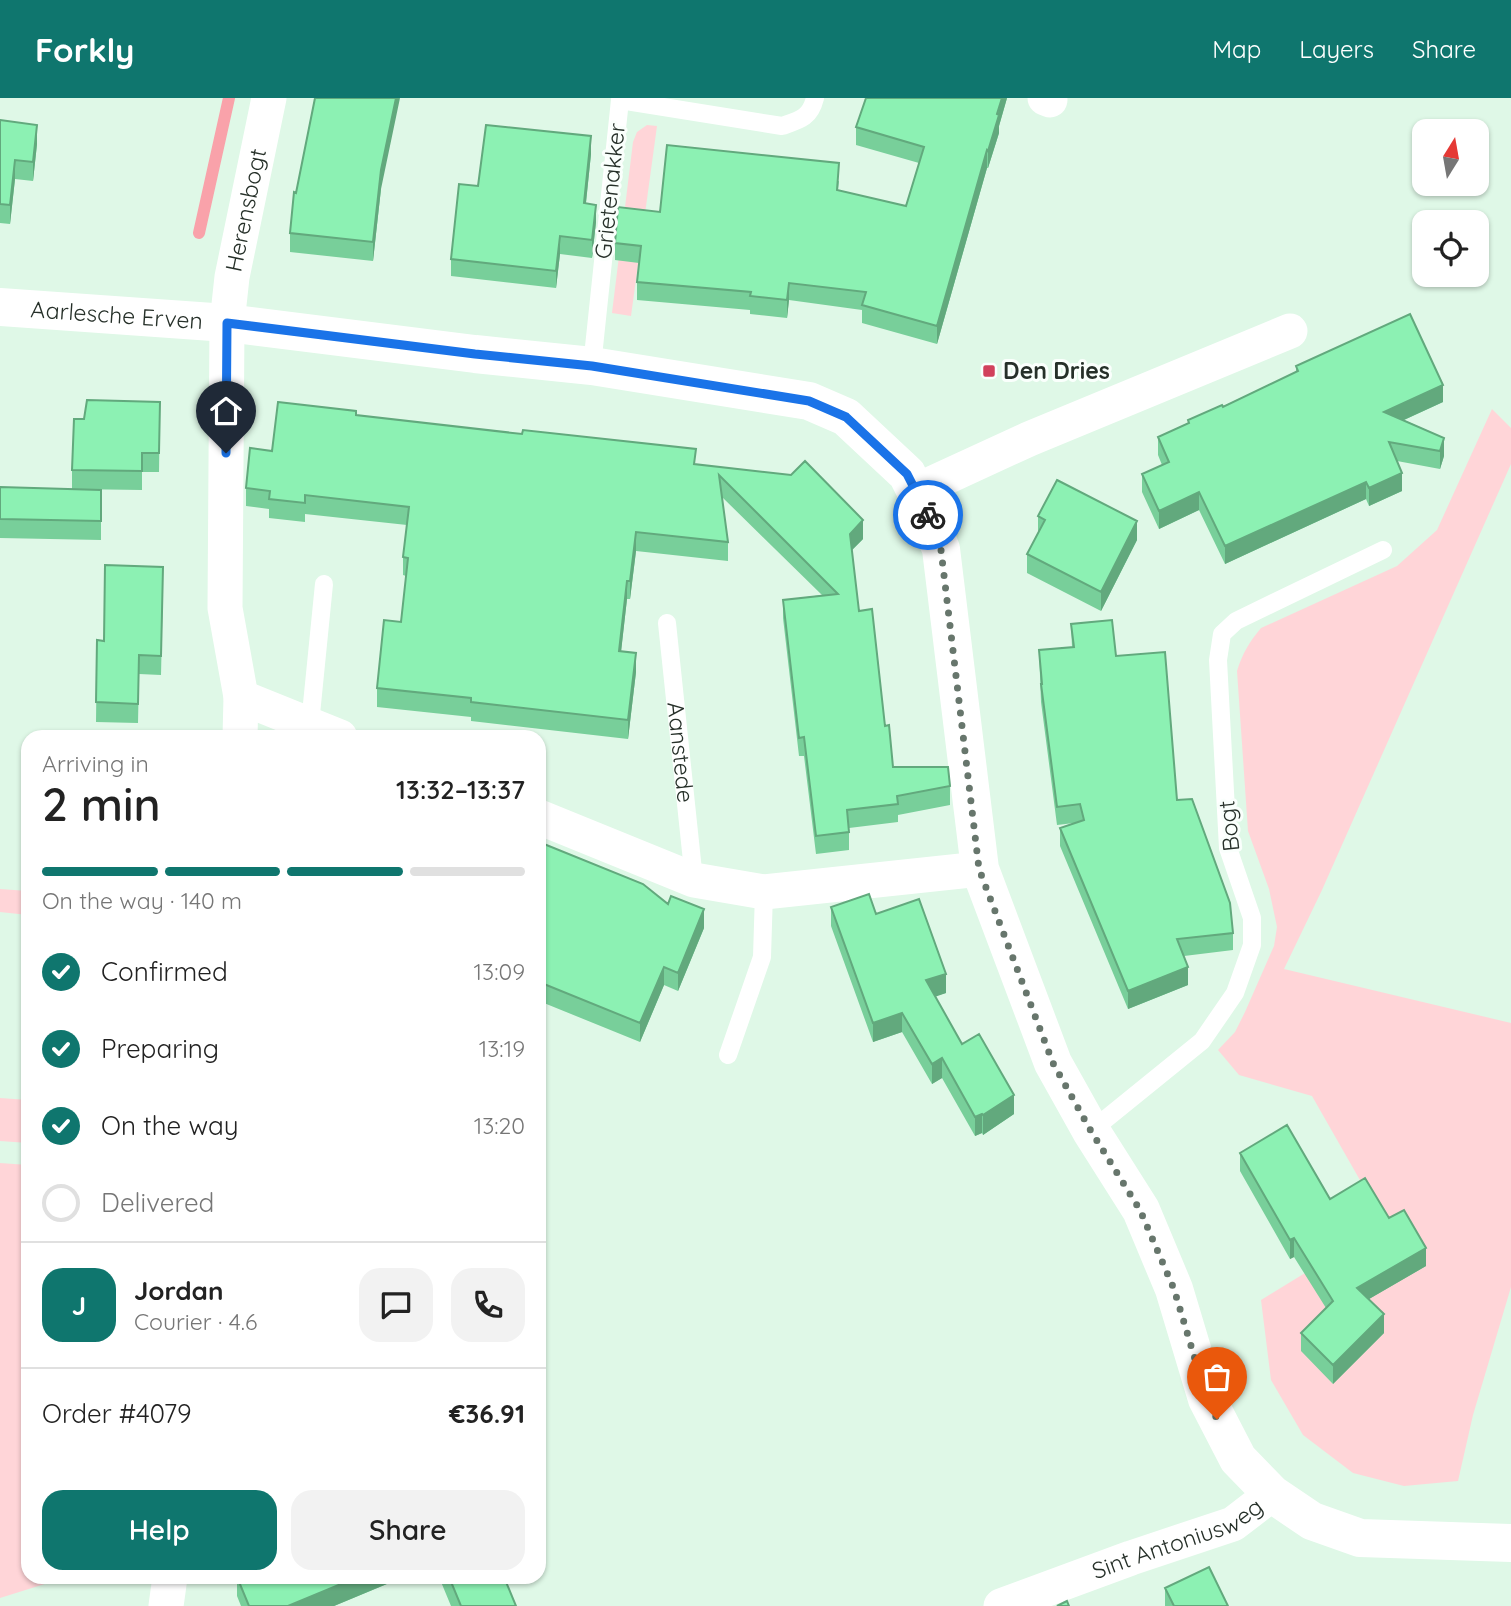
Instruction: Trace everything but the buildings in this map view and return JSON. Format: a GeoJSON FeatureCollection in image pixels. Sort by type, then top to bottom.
{"type":"FeatureCollection","features":[{"type":"Feature","properties":{"kind":"street","name":"Herensbogt"},"geometry":{"type":"LineString","coordinates":[[240,730],[241,697],[225,608],[227,323],[232,277],[269,98]]}},
{"type":"Feature","properties":{"kind":"street","name":"Aarlesche Erven"},"geometry":{"type":"LineString","coordinates":[[0,307],[227,323],[462,353],[592,366],[809,401],[846,417],[907,474],[925,508],[941,550],[979,869],[1053,1063],[1140,1210],[1174,1289],[1207,1399],[1238,1458],[1272,1494]]}},
{"type":"Feature","properties":{"kind":"street"},"geometry":{"type":"LineString","coordinates":[[916,491],[1029,439],[1290,331]]}},
{"type":"Feature","properties":{"kind":"street"},"geometry":{"type":"LineString","coordinates":[[241,697],[323,730]]}},
{"type":"Feature","properties":{"kind":"street"},"geometry":{"type":"LineString","coordinates":[[546,820],[694,880],[764,892],[979,869]]}},
{"type":"Feature","properties":{"kind":"street","name":"Sint Antoniusweg"},"geometry":{"type":"LineString","coordinates":[[1001,1606],[1233,1524],[1272,1494],[1312,1521],[1360,1538],[1511,1544]]}},
{"type":"Feature","properties":{"kind":"street"},"geometry":{"type":"LineString","coordinates":[[166,1606],[169,1584]]}},
{"type":"Feature","properties":{"kind":"lane","name":"Grietenakker"},"geometry":{"type":"LineString","coordinates":[[592,366],[620,100],[782,126],[802,120],[813,106],[815,98]]}},
{"type":"Feature","properties":{"kind":"lane","name":"Bogt"},"geometry":{"type":"LineString","coordinates":[[1091,1131],[1202,1041],[1235,993],[1252,945],[1252,918],[1228,848],[1217,660],[1223,634],[1236,621],[1383,550]]}},
{"type":"Feature","properties":{"kind":"lane"},"geometry":{"type":"LineString","coordinates":[[324,584],[325,730]]}},
{"type":"Feature","properties":{"kind":"lane","name":"Aanstede"},"geometry":{"type":"LineString","coordinates":[[667,623],[694,880]]}},
{"type":"Feature","properties":{"kind":"lane"},"geometry":{"type":"LineString","coordinates":[[729,1055],[762,957],[764,892]]}},
{"type":"Feature","properties":{"kind":"shaded area"},"geometry":{"type":"Polygon","coordinates":[[[647,125],[657,126],[631,316],[612,313],[633,142],[637,132],[647,125]]]}},
{"type":"Feature","properties":{"kind":"shaded area"},"geometry":{"type":"Polygon","coordinates":[[[1492,409],[1511,428],[1511,464],[1322,890],[1284,969],[1511,1023],[1511,1287],[1473,1415],[1458,1481],[1404,1486],[1353,1473],[1303,1435],[1271,1380],[1261,1300],[1385,1224],[1312,1096],[1239,1075],[1218,1050],[1235,1032],[1245,1012],[1274,946],[1277,927],[1269,889],[1248,831],[1237,671],[1247,648],[1261,628],[1397,566],[1437,530],[1492,409]]]}},
{"type":"Feature","properties":{"kind":"shaded area"},"geometry":{"type":"Polygon","coordinates":[[[0,889],[21,890],[21,914],[0,912],[0,889]]]}},
{"type":"Feature","properties":{"kind":"shaded area"},"geometry":{"type":"Polygon","coordinates":[[[0,1098],[21,1100],[21,1142],[0,1141],[0,1098]]]}},
{"type":"Feature","properties":{"kind":"shaded area"},"geometry":{"type":"Polygon","coordinates":[[[0,1163],[21,1164],[21,1584],[45,1584],[0,1598],[0,1163]]]}},
{"type":"Feature","properties":{"kind":"waterway"},"geometry":{"type":"LineString","coordinates":[[199,233],[229,98]]}},
{"type":"Feature","properties":{"kind":"way so far"},"geometry":{"type":"LineString","coordinates":[[928,515],[941,550],[979,869],[1053,1063],[1140,1210],[1174,1289],[1207,1399],[1217,1419]]}},
{"type":"Feature","properties":{"kind":"place","name":"Den Dries"},"geometry":{"type":"Point","coordinates":[989,371]}},
{"type":"Feature","properties":{"kind":"route"},"geometry":{"type":"LineString","coordinates":[[226,453],[227,323],[592,366],[809,401],[846,417],[907,474],[928,515]]}}]}
